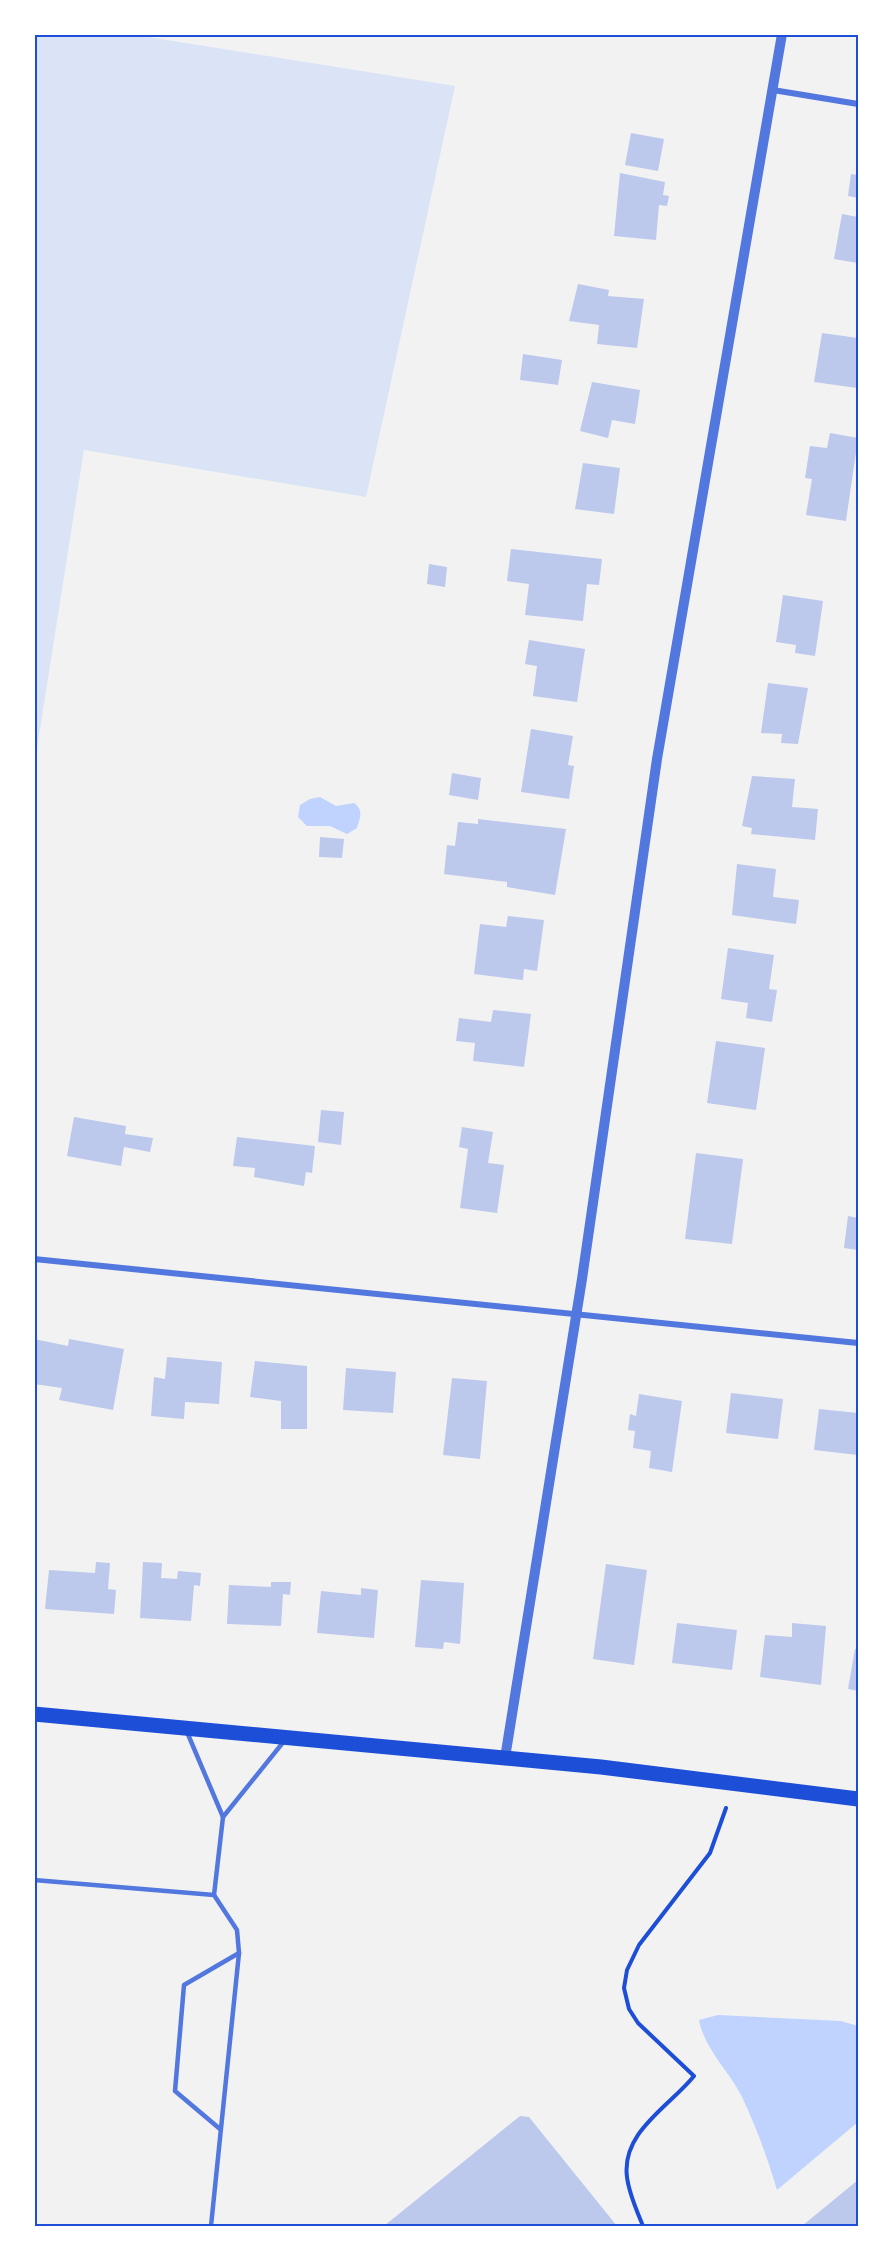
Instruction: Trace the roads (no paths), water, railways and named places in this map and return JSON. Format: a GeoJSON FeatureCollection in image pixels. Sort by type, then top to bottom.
{"type":"FeatureCollection","features":[{"type":"Feature","properties":{"kind":"main road"},"geometry":{"type":"LineString","coordinates":[[34,1714],[505,1758],[858,1799]]}},
{"type":"Feature","properties":{"kind":"street"},"geometry":{"type":"LineString","coordinates":[[505,1758],[577,1313],[657,759],[782,34]]}},
{"type":"Feature","properties":{"kind":"street"},"geometry":{"type":"LineString","coordinates":[[773,90],[858,104]]}},
{"type":"Feature","properties":{"kind":"street"},"geometry":{"type":"LineString","coordinates":[[34,1259],[858,1343]]}},
{"type":"Feature","properties":{"kind":"lane"},"geometry":{"type":"LineString","coordinates":[[185,1727],[223,1817],[214,1894],[237,1930],[239,1953],[211,2226]]}},
{"type":"Feature","properties":{"kind":"lane"},"geometry":{"type":"LineString","coordinates":[[223,1817],[287,1738]]}},
{"type":"Feature","properties":{"kind":"lane"},"geometry":{"type":"LineString","coordinates":[[34,1880],[214,1894]]}},
{"type":"Feature","properties":{"kind":"lane"},"geometry":{"type":"LineString","coordinates":[[220,2130],[175,2091],[184,1985],[239,1953]]}},
{"type":"Feature","properties":{"kind":"water"},"geometry":{"type":"Polygon","coordinates":[[[320,797],[336,806],[354,803],[360,811],[357,828],[347,834],[330,826],[307,826],[298,817],[300,805],[310,799],[320,797]]]}},
{"type":"Feature","properties":{"kind":"water"},"geometry":{"type":"Polygon","coordinates":[[[718,2015],[841,2021],[858,2026],[858,2122],[777,2190],[752,2118],[736,2086],[711,2049],[702,2030],[699,2020],[718,2015]]]}}]}
